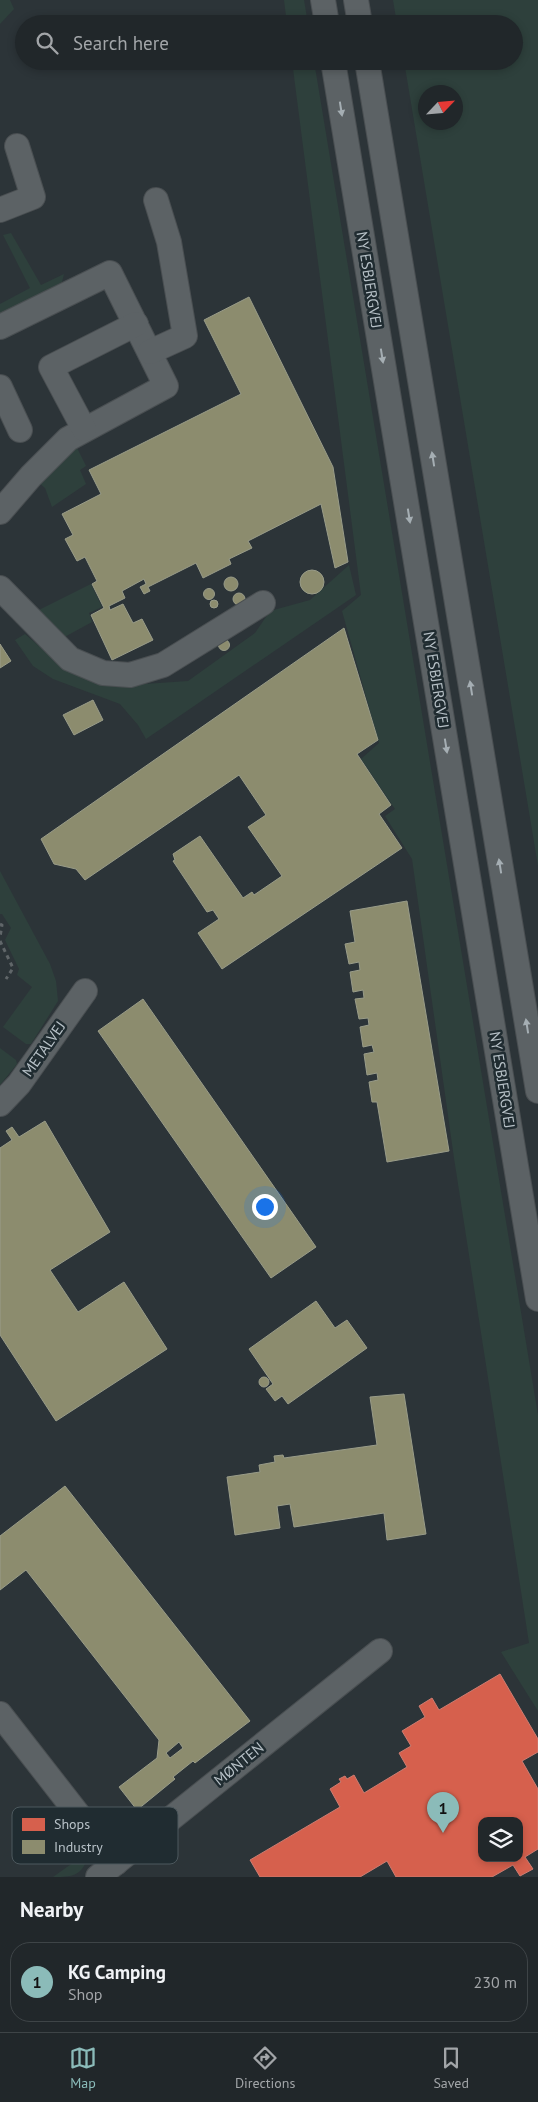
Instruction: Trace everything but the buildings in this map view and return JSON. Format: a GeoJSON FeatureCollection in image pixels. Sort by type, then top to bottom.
{"type":"FeatureCollection","features":[{"type":"Feature","properties":{"kind":"street"},"geometry":{"type":"LineString","coordinates":[[323,0],[326,15]]}},
{"type":"Feature","properties":{"kind":"street"},"geometry":{"type":"LineString","coordinates":[[356,0],[358,15]]}},
{"type":"Feature","properties":{"kind":"street","name":"NY ESBJERGVEJ"},"geometry":{"type":"LineString","coordinates":[[334,70],[538,1299]]}},
{"type":"Feature","properties":{"kind":"street"},"geometry":{"type":"LineString","coordinates":[[368,70],[538,1091]]}},
{"type":"Feature","properties":{"kind":"street"},"geometry":{"type":"LineString","coordinates":[[0,210],[33,197],[17,146]]}},
{"type":"Feature","properties":{"kind":"street"},"geometry":{"type":"LineString","coordinates":[[150,352],[185,336],[168,242],[156,200]]}},
{"type":"Feature","properties":{"kind":"street"},"geometry":{"type":"LineString","coordinates":[[0,327],[110,273],[166,386],[84,429],[61,445],[0,512]]}},
{"type":"Feature","properties":{"kind":"street"},"geometry":{"type":"LineString","coordinates":[[84,429],[51,367],[136,324]]}},
{"type":"Feature","properties":{"kind":"street"},"geometry":{"type":"LineString","coordinates":[[0,387],[20,430]]}},
{"type":"Feature","properties":{"kind":"street"},"geometry":{"type":"LineString","coordinates":[[0,588],[70,659],[104,673],[130,675],[163,666],[263,603]]}},
{"type":"Feature","properties":{"kind":"street","name":"METALVEJ"},"geometry":{"type":"LineString","coordinates":[[0,1104],[19,1084],[85,992]]}},
{"type":"Feature","properties":{"kind":"street","name":"MØNTEN"},"geometry":{"type":"LineString","coordinates":[[178,1813],[380,1651]]}},
{"type":"Feature","properties":{"kind":"street"},"geometry":{"type":"LineString","coordinates":[[0,1714],[64,1807]]}},
{"type":"Feature","properties":{"kind":"path"},"geometry":{"type":"LineString","coordinates":[[0,924],[2,925],[0,937]]}},
{"type":"Feature","properties":{"kind":"path"},"geometry":{"type":"LineString","coordinates":[[0,941],[14,968],[6,979]]}},
{"type":"Feature","properties":{"kind":"green space"},"geometry":{"type":"Polygon","coordinates":[[[0,0],[10,0],[14,9],[0,24],[0,0]]]}},
{"type":"Feature","properties":{"kind":"green space"},"geometry":{"type":"Polygon","coordinates":[[[284,0],[304,0],[306,15],[286,15],[284,0]]]}},
{"type":"Feature","properties":{"kind":"green space"},"geometry":{"type":"Polygon","coordinates":[[[393,0],[538,0],[538,866],[405,70],[523,70],[523,15],[396,15],[393,0]]]}},
{"type":"Feature","properties":{"kind":"green space"},"geometry":{"type":"Polygon","coordinates":[[[293,70],[315,70],[538,1415],[538,1711],[501,1652],[529,1643],[454,1158],[412,859],[385,816],[395,809],[361,759],[379,743],[342,611],[361,595],[293,70]]]}},
{"type":"Feature","properties":{"kind":"green space"},"geometry":{"type":"Polygon","coordinates":[[[11,233],[41,285],[64,274],[62,282],[0,315],[0,304],[30,288],[3,235],[11,233]]]}},
{"type":"Feature","properties":{"kind":"green space"},"geometry":{"type":"Polygon","coordinates":[[[76,446],[86,466],[80,470],[86,484],[52,507],[45,488],[38,482],[76,446]]]}},
{"type":"Feature","properties":{"kind":"green space"},"geometry":{"type":"Polygon","coordinates":[[[349,565],[356,595],[146,739],[138,725],[120,704],[53,679],[33,666],[15,640],[25,634],[53,658],[130,685],[188,681],[255,633],[270,611],[310,600],[349,565]]]}},
{"type":"Feature","properties":{"kind":"green space"},"geometry":{"type":"Polygon","coordinates":[[[91,584],[102,607],[89,613],[92,622],[59,640],[37,611],[91,584]]]}},
{"type":"Feature","properties":{"kind":"green space"},"geometry":{"type":"Polygon","coordinates":[[[0,871],[50,964],[56,981],[58,1001],[31,1044],[26,1044],[3,1027],[32,987],[17,975],[19,969],[5,940],[11,928],[2,914],[0,914],[0,871]]]}},
{"type":"Feature","properties":{"kind":"green space"},"geometry":{"type":"Polygon","coordinates":[[[0,1048],[16,1060],[17,1064],[0,1085],[0,1048]]]}},
{"type":"Feature","properties":{"kind":"green space"},"geometry":{"type":"Polygon","coordinates":[[[71,1864],[85,1864],[76,1874],[53,1877],[71,1864]]]}},
{"type":"Feature","properties":{"kind":"place","name":"KG Camping"},"geometry":{"type":"Point","coordinates":[443,1833]}}]}
